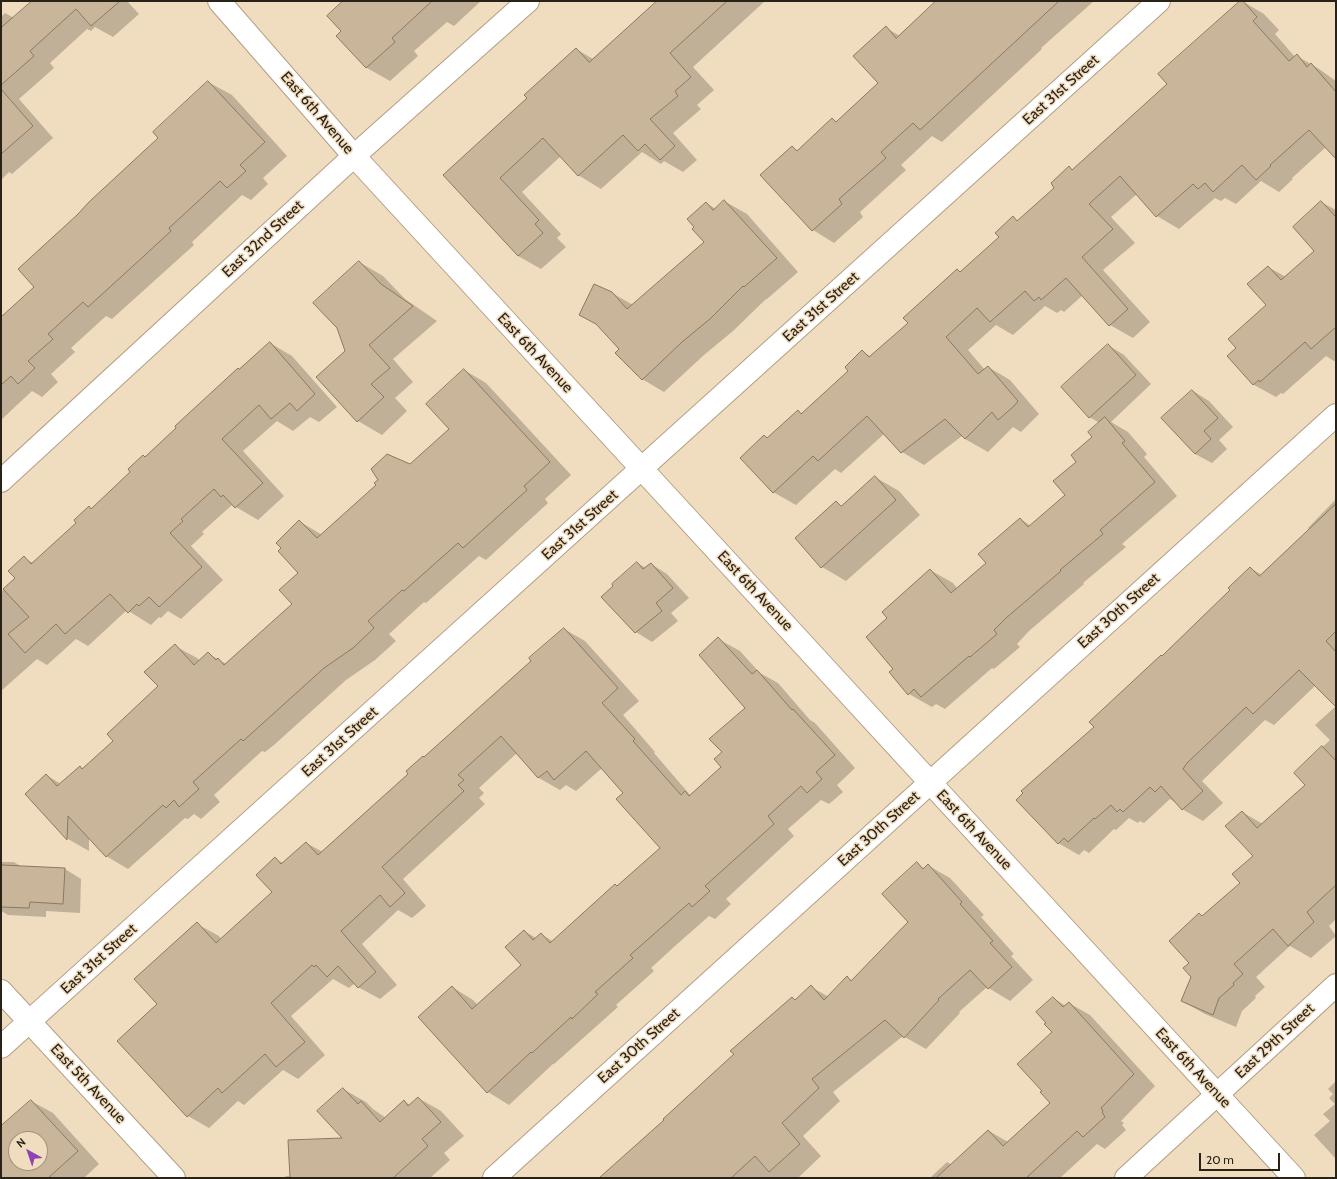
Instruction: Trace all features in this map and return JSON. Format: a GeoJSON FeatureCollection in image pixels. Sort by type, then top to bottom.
{"type":"FeatureCollection","features":[{"type":"Feature","properties":{"kind":"street","name":"East 6th Avenue"},"geometry":{"type":"LineString","coordinates":[[219,1],[354,156],[1294,1178]]}},
{"type":"Feature","properties":{"kind":"street","name":"East 32nd Street"},"geometry":{"type":"LineString","coordinates":[[1,481],[354,156],[528,1]]}},
{"type":"Feature","properties":{"kind":"street","name":"East 31st Street"},"geometry":{"type":"LineString","coordinates":[[1,1047],[1159,1]]}},
{"type":"Feature","properties":{"kind":"street","name":"East 30th Street"},"geometry":{"type":"LineString","coordinates":[[494,1178],[1336,415]]}},
{"type":"Feature","properties":{"kind":"street","name":"East 29th Street"},"geometry":{"type":"LineString","coordinates":[[1126,1178],[1336,985]]}},
{"type":"Feature","properties":{"kind":"street","name":"East 5th Avenue"},"geometry":{"type":"LineString","coordinates":[[1,991],[174,1178]]}},
{"type":"Feature","properties":{"kind":"building"},"geometry":{"type":"Polygon","coordinates":[[[32,1],[120,1],[91,26],[76,9],[30,51],[34,56],[1,85],[1,28],[32,1]]]}},
{"type":"Feature","properties":{"kind":"building"},"geometry":{"type":"Polygon","coordinates":[[[343,1],[432,1],[392,38],[395,42],[366,68],[336,36],[341,31],[327,16],[343,1]]]}},
{"type":"Feature","properties":{"kind":"building"},"geometry":{"type":"Polygon","coordinates":[[[657,1],[727,1],[670,53],[691,77],[675,91],[678,96],[650,119],[675,146],[660,160],[645,144],[638,151],[623,135],[578,176],[543,138],[500,178],[539,220],[535,224],[543,233],[518,256],[443,175],[527,98],[524,95],[576,48],[589,62],[657,1]]]}},
{"type":"Feature","properties":{"kind":"building"},"geometry":{"type":"Polygon","coordinates":[[[936,1],[1059,1],[920,130],[913,123],[881,152],[886,158],[839,199],[842,204],[812,231],[760,175],[792,146],[797,151],[832,118],[836,122],[878,83],[853,56],[886,26],[896,38],[936,1]]]}},
{"type":"Feature","properties":{"kind":"building"},"geometry":{"type":"Polygon","coordinates":[[[1240,1],[1243,1],[1257,17],[1253,21],[1289,61],[1297,54],[1307,67],[1311,63],[1336,92],[1336,159],[1309,130],[1270,165],[1271,166],[1256,180],[1242,165],[1213,192],[1205,183],[1198,189],[1193,184],[1156,217],[1120,176],[1089,204],[1113,229],[1082,257],[1128,309],[1109,326],[1066,278],[1041,300],[1039,297],[1034,301],[1025,291],[990,322],[977,308],[946,337],[978,374],[988,366],[1018,401],[1014,406],[998,420],[992,412],[965,439],[945,419],[901,453],[867,416],[818,461],[813,456],[773,493],[740,458],[764,435],[767,438],[798,410],[801,414],[848,371],[845,367],[862,350],[869,357],[908,323],[903,318],[957,269],[960,272],[999,237],[995,233],[1013,216],[1017,221],[1054,188],[1051,183],[1069,166],[1072,170],[1167,84],[1158,74],[1240,1]]]}},
{"type":"Feature","properties":{"kind":"building"},"geometry":{"type":"Polygon","coordinates":[[[208,81],[265,142],[240,165],[246,171],[227,188],[220,181],[169,228],[171,231],[88,307],[83,302],[48,334],[53,339],[28,361],[35,368],[18,384],[11,376],[1,385],[1,317],[34,287],[18,269],[158,138],[153,132],[208,81]]]}},
{"type":"Feature","properties":{"kind":"building"},"geometry":{"type":"Polygon","coordinates":[[[1,89],[33,126],[1,154],[1,89]]]}},
{"type":"Feature","properties":{"kind":"building"},"geometry":{"type":"Polygon","coordinates":[[[724,200],[777,258],[744,287],[743,286],[711,318],[682,342],[642,380],[615,353],[619,349],[596,324],[579,315],[594,284],[612,292],[627,309],[704,242],[692,229],[694,227],[687,219],[706,202],[713,210],[724,200]]]}},
{"type":"Feature","properties":{"kind":"building"},"geometry":{"type":"Polygon","coordinates":[[[1321,201],[1336,217],[1336,327],[1311,349],[1305,342],[1260,382],[1259,380],[1253,385],[1227,356],[1236,348],[1228,339],[1266,305],[1247,284],[1268,266],[1281,280],[1314,251],[1293,227],[1321,201]]]}},
{"type":"Feature","properties":{"kind":"building"},"geometry":{"type":"Polygon","coordinates":[[[359,261],[381,284],[413,306],[369,345],[390,368],[371,384],[384,397],[357,422],[316,377],[345,351],[337,328],[313,303],[359,261]]]}},
{"type":"Feature","properties":{"kind":"building"},"geometry":{"type":"Polygon","coordinates":[[[270,342],[315,394],[297,411],[290,403],[271,419],[259,405],[222,439],[263,483],[235,508],[223,495],[221,497],[214,489],[181,519],[183,521],[170,533],[202,567],[159,607],[149,597],[139,606],[137,604],[128,613],[110,594],[65,634],[56,624],[25,653],[8,634],[29,617],[3,589],[15,578],[8,571],[24,556],[31,564],[76,523],[74,520],[89,506],[91,509],[130,472],[128,469],[143,455],[145,457],[176,428],[175,426],[238,368],[239,369],[270,342]]]}},
{"type":"Feature","properties":{"kind":"building"},"geometry":{"type":"Polygon","coordinates":[[[1108,344],[1136,375],[1089,418],[1061,387],[1108,344]]]}},
{"type":"Feature","properties":{"kind":"building"},"geometry":{"type":"Polygon","coordinates":[[[464,369],[550,462],[524,486],[527,490],[463,548],[458,543],[404,591],[402,590],[368,621],[374,628],[353,648],[324,668],[243,741],[241,739],[193,782],[199,789],[179,807],[174,800],[166,808],[163,805],[106,857],[68,816],[67,840],[25,794],[46,774],[57,786],[80,766],[82,769],[113,741],[107,734],[158,686],[144,672],[175,644],[194,665],[208,652],[216,660],[218,658],[224,665],[292,604],[279,590],[298,573],[278,551],[281,548],[276,543],[299,520],[317,538],[376,485],[374,483],[378,480],[371,469],[387,454],[410,464],[449,429],[426,404],[464,369]]]}},
{"type":"Feature","properties":{"kind":"building"},"geometry":{"type":"Polygon","coordinates":[[[1192,390],[1218,418],[1204,431],[1211,439],[1195,454],[1161,418],[1192,390]]]}},
{"type":"Feature","properties":{"kind":"building"},"geometry":{"type":"Polygon","coordinates":[[[1105,417],[1125,441],[1122,443],[1155,482],[1100,530],[1103,534],[1006,618],[994,630],[997,634],[921,697],[914,689],[908,695],[889,672],[893,669],[866,637],[887,618],[882,612],[930,569],[951,593],[986,563],[978,554],[1020,518],[1028,527],[1065,495],[1053,481],[1076,462],[1071,455],[1092,437],[1088,432],[1105,417]]]}},
{"type":"Feature","properties":{"kind":"building"},"geometry":{"type":"Polygon","coordinates":[[[875,476],[896,500],[821,568],[795,538],[836,501],[841,506],[875,476]]]}},
{"type":"Feature","properties":{"kind":"building"},"geometry":{"type":"Polygon","coordinates":[[[1336,504],[1336,631],[1326,641],[1336,652],[1336,707],[1299,670],[1253,714],[1246,707],[1187,763],[1183,769],[1203,791],[1182,810],[1161,786],[1155,792],[1150,787],[1123,812],[1120,809],[1117,812],[1111,805],[1095,819],[1094,818],[1068,842],[1064,838],[1058,844],[1016,800],[1023,793],[1021,791],[1094,727],[1089,722],[1161,655],[1162,656],[1230,590],[1228,588],[1250,567],[1259,576],[1336,504]]]}},
{"type":"Feature","properties":{"kind":"building"},"geometry":{"type":"Polygon","coordinates":[[[637,562],[643,569],[651,563],[673,588],[656,603],[662,611],[635,633],[601,597],[613,586],[612,584],[637,562]]]}},
{"type":"Feature","properties":{"kind":"building"},"geometry":{"type":"Polygon","coordinates":[[[564,628],[618,688],[602,703],[635,739],[633,741],[681,795],[685,791],[689,796],[721,767],[714,759],[722,752],[709,739],[745,708],[699,655],[718,637],[752,674],[757,670],[792,710],[793,709],[835,755],[816,772],[822,779],[807,793],[801,786],[768,816],[774,824],[705,886],[710,891],[692,907],[689,903],[630,955],[633,958],[595,992],[598,994],[572,1019],[571,1017],[487,1093],[418,1017],[452,986],[472,1009],[521,965],[505,947],[524,930],[533,940],[541,933],[550,943],[615,884],[617,886],[660,848],[616,799],[623,793],[586,751],[554,780],[547,771],[538,778],[501,736],[458,775],[464,780],[458,785],[464,791],[382,867],[405,893],[390,907],[380,895],[341,931],[376,972],[358,988],[338,966],[327,977],[316,965],[314,967],[312,965],[271,1003],[305,1042],[276,1067],[265,1054],[222,1093],[218,1088],[187,1117],[117,1041],[157,1004],[134,979],[197,922],[216,943],[272,892],[256,875],[275,857],[281,864],[306,842],[318,855],[408,774],[406,771],[423,756],[424,757],[531,661],[529,658],[564,628]]]}},
{"type":"Feature","properties":{"kind":"building"},"geometry":{"type":"Polygon","coordinates":[[[1322,746],[1336,761],[1336,885],[1307,912],[1314,922],[1288,946],[1273,929],[1234,964],[1243,974],[1233,983],[1234,985],[1219,998],[1213,1015],[1181,1001],[1191,977],[1183,968],[1189,963],[1169,941],[1199,913],[1202,916],[1240,883],[1232,874],[1253,856],[1225,826],[1242,811],[1257,828],[1305,785],[1294,773],[1322,746]]]}},
{"type":"Feature","properties":{"kind":"building"},"geometry":{"type":"Polygon","coordinates":[[[917,862],[923,869],[928,864],[962,902],[960,904],[993,941],[990,943],[1012,967],[988,989],[970,970],[938,999],[939,1000],[904,1038],[885,1020],[812,1079],[819,1088],[782,1123],[800,1144],[769,1172],[755,1156],[731,1178],[599,1178],[664,1120],[663,1119],[734,1054],[730,1051],[792,997],[795,1000],[811,985],[824,1000],[847,976],[851,981],[908,922],[882,894],[917,862]]]}},
{"type":"Feature","properties":{"kind":"building"},"geometry":{"type":"Polygon","coordinates":[[[1,865],[65,868],[63,904],[30,902],[29,908],[1,907],[1,865]]]}},
{"type":"Feature","properties":{"kind":"building"},"geometry":{"type":"Polygon","coordinates":[[[1053,997],[1063,1007],[1069,1002],[1134,1074],[1101,1108],[1105,1117],[1083,1137],[1077,1131],[1026,1178],[936,1178],[988,1130],[1003,1146],[1050,1103],[1040,1092],[1042,1091],[1017,1064],[1052,1032],[1044,1024],[1046,1023],[1036,1012],[1053,997]]]}},
{"type":"Feature","properties":{"kind":"building"},"geometry":{"type":"Polygon","coordinates":[[[343,1088],[358,1104],[361,1101],[380,1122],[404,1100],[408,1106],[418,1097],[441,1122],[422,1139],[428,1146],[393,1178],[290,1178],[288,1140],[342,1138],[317,1111],[343,1088]]]}},
{"type":"Feature","properties":{"kind":"building"},"geometry":{"type":"Polygon","coordinates":[[[31,1100],[78,1151],[48,1178],[1,1178],[1,1126],[31,1100]]]}}]}
